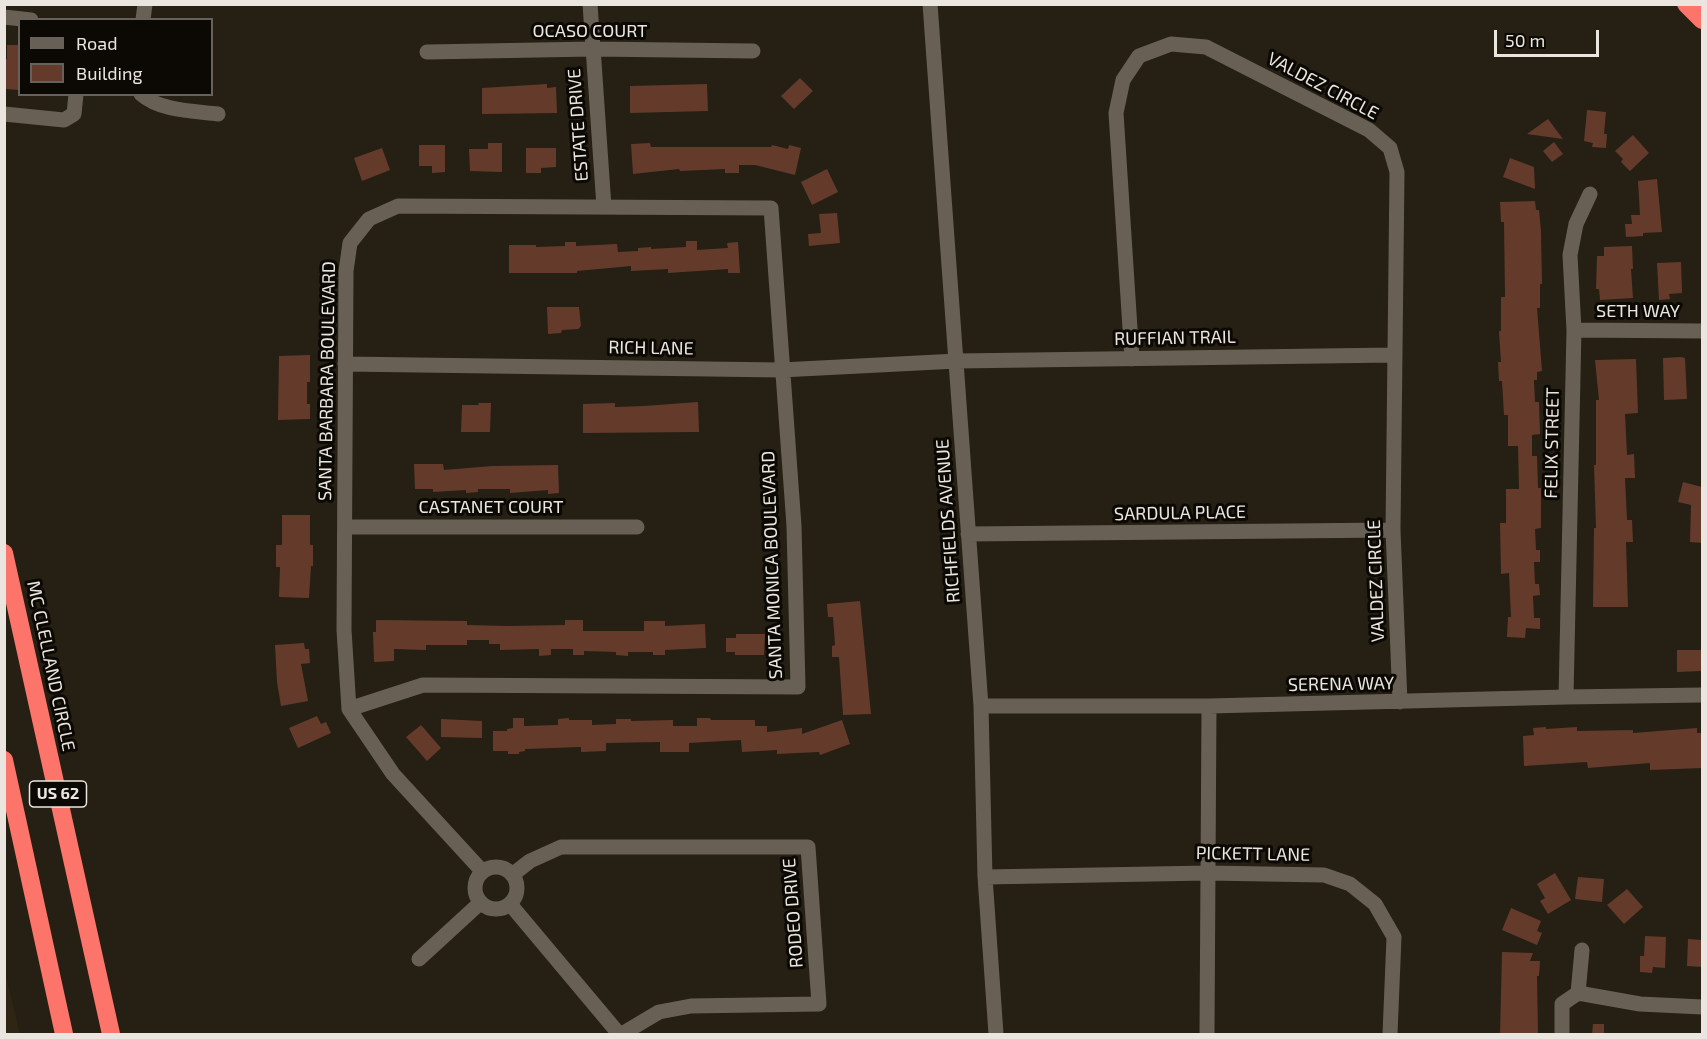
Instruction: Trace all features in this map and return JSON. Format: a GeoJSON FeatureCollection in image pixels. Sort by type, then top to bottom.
{"type":"FeatureCollection","features":[{"type":"Feature","properties":{"kind":"highway"},"geometry":{"type":"LineString","coordinates":[[1686,4],[1702,20]]}},
{"type":"Feature","properties":{"kind":"highway","name":"MC CLELLAND CIRCLE"},"geometry":{"type":"LineString","coordinates":[[4,554],[111,1035]]}},
{"type":"Feature","properties":{"kind":"highway","name":"US 62"},"geometry":{"type":"LineString","coordinates":[[4,760],[64,1035]]}},
{"type":"Feature","properties":{"kind":"street","name":"ESTATE DRIVE"},"geometry":{"type":"LineString","coordinates":[[590,4],[604,207]]}},
{"type":"Feature","properties":{"kind":"street","name":"RICHFIELDS AVENUE"},"geometry":{"type":"LineString","coordinates":[[930,4],[981,706],[985,877],[996,1035]]}},
{"type":"Feature","properties":{"kind":"street","name":"VALDEZ CIRCLE"},"geometry":{"type":"LineString","coordinates":[[1132,359],[1116,113],[1123,80],[1139,56],[1171,44],[1206,47],[1369,130],[1390,148],[1397,172],[1393,530],[1400,702]]}},
{"type":"Feature","properties":{"kind":"street","name":"OCASO COURT"},"geometry":{"type":"LineString","coordinates":[[427,52],[593,49],[753,51]]}},
{"type":"Feature","properties":{"kind":"street"},"geometry":{"type":"LineString","coordinates":[[4,114],[64,120],[74,114],[76,96]]}},
{"type":"Feature","properties":{"kind":"street"},"geometry":{"type":"LineString","coordinates":[[143,96],[150,102],[218,114]]}},
{"type":"Feature","properties":{"kind":"street","name":"FELIX STREET"},"geometry":{"type":"LineString","coordinates":[[1566,697],[1574,330],[1569,255],[1576,224],[1590,194]]}},
{"type":"Feature","properties":{"kind":"street","name":"SANTA BARBARA BOULEVARD"},"geometry":{"type":"LineString","coordinates":[[349,709],[344,630],[346,271],[350,243],[369,219],[398,206],[771,208]]}},
{"type":"Feature","properties":{"kind":"street","name":"SANTA MONICA BOULEVARD"},"geometry":{"type":"LineString","coordinates":[[349,709],[423,685],[798,687],[794,526],[771,208]]}},
{"type":"Feature","properties":{"kind":"street","name":"SETH WAY"},"geometry":{"type":"LineString","coordinates":[[1574,330],[1702,331]]}},
{"type":"Feature","properties":{"kind":"street","name":"RUFFIAN TRAIL"},"geometry":{"type":"LineString","coordinates":[[957,361],[1394,354]]}},
{"type":"Feature","properties":{"kind":"street","name":"RICH LANE"},"geometry":{"type":"LineString","coordinates":[[345,364],[781,370],[957,361]]}},
{"type":"Feature","properties":{"kind":"street","name":"CASTANET COURT"},"geometry":{"type":"LineString","coordinates":[[345,527],[637,527]]}},
{"type":"Feature","properties":{"kind":"street","name":"SARDULA PLACE"},"geometry":{"type":"LineString","coordinates":[[968,534],[1393,530]]}},
{"type":"Feature","properties":{"kind":"street","name":"SERENA WAY"},"geometry":{"type":"LineString","coordinates":[[981,706],[1209,706],[1702,695]]}},
{"type":"Feature","properties":{"kind":"street"},"geometry":{"type":"LineString","coordinates":[[1207,1035],[1209,706]]}},
{"type":"Feature","properties":{"kind":"street"},"geometry":{"type":"LineString","coordinates":[[349,709],[393,774],[482,871]]}},
{"type":"Feature","properties":{"kind":"street","name":"RODEO DRIVE"},"geometry":{"type":"LineString","coordinates":[[512,875],[530,861],[561,846],[808,847],[819,1004],[691,1006],[659,1012],[620,1035]]}},
{"type":"Feature","properties":{"kind":"street"},"geometry":{"type":"LineString","coordinates":[[488,868],[501,868],[512,875],[516,880],[516,893],[510,904],[504,908],[491,909],[480,903],[474,887],[482,871],[488,868]]}},
{"type":"Feature","properties":{"kind":"street","name":"PICKETT LANE"},"geometry":{"type":"LineString","coordinates":[[985,877],[1208,873],[1324,875],[1350,884],[1375,904],[1394,937],[1390,1035]]}},
{"type":"Feature","properties":{"kind":"street"},"geometry":{"type":"LineString","coordinates":[[419,959],[480,903]]}},
{"type":"Feature","properties":{"kind":"street"},"geometry":{"type":"LineString","coordinates":[[510,904],[620,1035]]}},
{"type":"Feature","properties":{"kind":"street"},"geometry":{"type":"LineString","coordinates":[[1578,993],[1582,950]]}},
{"type":"Feature","properties":{"kind":"street"},"geometry":{"type":"LineString","coordinates":[[1563,1035],[1562,1004],[1578,993],[1640,1004],[1702,1007]]}},
{"type":"Feature","properties":{"kind":"shaded area"},"geometry":{"type":"Polygon","coordinates":[[[5,972],[20,1034],[5,1034],[5,972]]]}},
{"type":"Feature","properties":{"kind":"building"},"geometry":{"type":"Polygon","coordinates":[[[7,45],[18,45],[18,90],[5,89],[4,59],[7,59],[7,45]]]}},
{"type":"Feature","properties":{"kind":"building"},"geometry":{"type":"Polygon","coordinates":[[[800,78],[813,91],[794,109],[781,96],[800,78]]]}},
{"type":"Feature","properties":{"kind":"building"},"geometry":{"type":"Polygon","coordinates":[[[547,84],[547,88],[556,87],[557,113],[482,114],[482,88],[547,84]]]}},
{"type":"Feature","properties":{"kind":"building"},"geometry":{"type":"Polygon","coordinates":[[[707,84],[708,111],[630,113],[630,86],[707,84]]]}},
{"type":"Feature","properties":{"kind":"building"},"geometry":{"type":"Polygon","coordinates":[[[1587,110],[1606,112],[1604,134],[1607,134],[1606,148],[1592,147],[1593,143],[1584,141],[1587,110]]]}},
{"type":"Feature","properties":{"kind":"building"},"geometry":{"type":"Polygon","coordinates":[[[1548,119],[1563,139],[1527,134],[1548,119]]]}},
{"type":"Feature","properties":{"kind":"building"},"geometry":{"type":"Polygon","coordinates":[[[1633,135],[1649,153],[1630,171],[1615,151],[1633,135]]]}},
{"type":"Feature","properties":{"kind":"building"},"geometry":{"type":"Polygon","coordinates":[[[1554,142],[1563,154],[1552,162],[1543,151],[1554,142]]]}},
{"type":"Feature","properties":{"kind":"building"},"geometry":{"type":"Polygon","coordinates":[[[488,143],[502,143],[502,172],[470,171],[469,149],[488,149],[488,143]]]}},
{"type":"Feature","properties":{"kind":"building"},"geometry":{"type":"Polygon","coordinates":[[[650,143],[651,147],[771,147],[772,145],[788,149],[789,145],[801,148],[795,175],[755,165],[739,165],[739,173],[725,173],[725,169],[680,171],[679,169],[633,174],[631,144],[650,143]]]}},
{"type":"Feature","properties":{"kind":"building"},"geometry":{"type":"Polygon","coordinates":[[[419,145],[445,145],[445,172],[432,173],[432,166],[419,166],[419,145]]]}},
{"type":"Feature","properties":{"kind":"building"},"geometry":{"type":"Polygon","coordinates":[[[382,148],[390,170],[362,181],[354,158],[382,148]]]}},
{"type":"Feature","properties":{"kind":"building"},"geometry":{"type":"Polygon","coordinates":[[[526,148],[556,148],[556,167],[541,168],[541,173],[526,173],[526,148]]]}},
{"type":"Feature","properties":{"kind":"building"},"geometry":{"type":"Polygon","coordinates":[[[1510,158],[1534,167],[1535,189],[1503,177],[1510,158]]]}},
{"type":"Feature","properties":{"kind":"building"},"geometry":{"type":"Polygon","coordinates":[[[827,169],[838,192],[812,205],[801,182],[827,169]]]}},
{"type":"Feature","properties":{"kind":"building"},"geometry":{"type":"Polygon","coordinates":[[[1657,179],[1662,232],[1626,237],[1625,224],[1632,224],[1631,215],[1640,215],[1638,181],[1657,179]]]}},
{"type":"Feature","properties":{"kind":"building"},"geometry":{"type":"Polygon","coordinates":[[[1535,201],[1536,210],[1539,210],[1541,231],[1542,284],[1540,284],[1540,308],[1537,308],[1542,371],[1537,372],[1537,380],[1534,380],[1535,402],[1539,402],[1540,434],[1532,435],[1532,456],[1537,456],[1538,488],[1541,488],[1541,528],[1535,529],[1536,550],[1540,550],[1540,562],[1534,562],[1535,584],[1539,584],[1540,595],[1533,596],[1534,618],[1540,618],[1540,629],[1526,628],[1525,638],[1507,637],[1508,617],[1511,617],[1509,573],[1501,574],[1500,523],[1506,523],[1506,489],[1519,489],[1518,446],[1508,446],[1508,415],[1504,415],[1502,381],[1499,381],[1501,297],[1505,297],[1504,222],[1501,222],[1500,202],[1535,201]]]}},
{"type":"Feature","properties":{"kind":"building"},"geometry":{"type":"Polygon","coordinates":[[[837,213],[840,243],[809,246],[808,234],[821,233],[819,214],[837,213]]]}},
{"type":"Feature","properties":{"kind":"building"},"geometry":{"type":"Polygon","coordinates":[[[686,241],[697,241],[697,250],[728,248],[727,243],[738,242],[740,273],[728,273],[728,269],[668,273],[668,269],[631,271],[631,266],[577,271],[577,273],[509,273],[509,245],[565,246],[565,242],[576,242],[576,246],[617,244],[618,252],[638,251],[638,248],[651,247],[651,249],[686,247],[686,241]]]}},
{"type":"Feature","properties":{"kind":"building"},"geometry":{"type":"Polygon","coordinates":[[[1632,246],[1633,298],[1600,300],[1599,289],[1596,289],[1597,256],[1604,256],[1604,247],[1632,246]]]}},
{"type":"Feature","properties":{"kind":"building"},"geometry":{"type":"Polygon","coordinates":[[[1681,262],[1682,293],[1669,294],[1670,299],[1659,300],[1657,263],[1681,262]]]}},
{"type":"Feature","properties":{"kind":"building"},"geometry":{"type":"Polygon","coordinates":[[[547,307],[579,307],[581,326],[578,329],[548,334],[547,307]]]}},
{"type":"Feature","properties":{"kind":"building"},"geometry":{"type":"Polygon","coordinates":[[[310,355],[307,404],[310,404],[310,419],[278,420],[279,356],[310,355]]]}},
{"type":"Feature","properties":{"kind":"building"},"geometry":{"type":"Polygon","coordinates":[[[1663,358],[1685,358],[1687,399],[1664,400],[1663,358]]]}},
{"type":"Feature","properties":{"kind":"building"},"geometry":{"type":"Polygon","coordinates":[[[1636,359],[1638,413],[1625,414],[1627,455],[1634,454],[1635,478],[1625,478],[1627,520],[1632,520],[1633,542],[1626,542],[1628,607],[1593,607],[1594,528],[1596,528],[1594,465],[1596,465],[1596,400],[1599,400],[1595,360],[1636,359]]]}},
{"type":"Feature","properties":{"kind":"building"},"geometry":{"type":"Polygon","coordinates":[[[698,402],[699,432],[583,433],[583,404],[615,403],[615,407],[698,402]]]}},
{"type":"Feature","properties":{"kind":"building"},"geometry":{"type":"Polygon","coordinates":[[[478,403],[491,403],[490,432],[461,432],[462,405],[479,405],[478,403]]]}},
{"type":"Feature","properties":{"kind":"building"},"geometry":{"type":"Polygon","coordinates":[[[414,464],[443,464],[444,470],[492,466],[558,465],[559,493],[548,494],[548,490],[510,493],[510,489],[478,489],[478,492],[466,493],[466,490],[433,492],[433,489],[415,489],[414,464]]]}},
{"type":"Feature","properties":{"kind":"building"},"geometry":{"type":"Polygon","coordinates":[[[1683,482],[1702,487],[1702,543],[1690,542],[1691,505],[1678,502],[1683,482]]]}},
{"type":"Feature","properties":{"kind":"building"},"geometry":{"type":"Polygon","coordinates":[[[282,515],[310,515],[313,566],[311,566],[309,598],[279,597],[280,567],[276,567],[276,545],[282,545],[282,515]]]}},
{"type":"Feature","properties":{"kind":"building"},"geometry":{"type":"Polygon","coordinates":[[[860,601],[871,714],[843,715],[839,657],[832,657],[832,646],[835,645],[833,617],[828,617],[827,604],[860,601]]]}},
{"type":"Feature","properties":{"kind":"building"},"geometry":{"type":"Polygon","coordinates":[[[376,620],[467,621],[467,625],[508,626],[565,625],[565,620],[583,620],[583,631],[644,631],[644,621],[665,621],[665,626],[705,624],[706,648],[665,650],[665,655],[653,655],[653,652],[628,652],[628,656],[616,655],[616,652],[584,651],[584,655],[573,655],[573,649],[551,649],[551,655],[539,656],[539,649],[500,650],[500,644],[489,644],[489,640],[467,640],[467,645],[426,645],[426,650],[394,649],[394,661],[374,662],[373,632],[376,632],[376,620]]]}},
{"type":"Feature","properties":{"kind":"building"},"geometry":{"type":"Polygon","coordinates":[[[736,634],[765,634],[764,655],[735,655],[735,652],[726,652],[726,638],[736,638],[736,634]]]}},
{"type":"Feature","properties":{"kind":"building"},"geometry":{"type":"Polygon","coordinates":[[[304,643],[305,649],[309,649],[310,663],[301,664],[308,701],[281,706],[275,645],[304,643]]]}},
{"type":"Feature","properties":{"kind":"building"},"geometry":{"type":"Polygon","coordinates":[[[1677,650],[1702,650],[1701,671],[1677,672],[1677,650]]]}},
{"type":"Feature","properties":{"kind":"building"},"geometry":{"type":"Polygon","coordinates":[[[317,716],[321,724],[326,722],[331,733],[298,748],[289,728],[317,716]]]}},
{"type":"Feature","properties":{"kind":"building"},"geometry":{"type":"Polygon","coordinates":[[[513,718],[524,718],[524,726],[558,725],[558,719],[569,718],[569,720],[592,720],[592,725],[616,724],[616,719],[673,720],[673,726],[697,726],[697,718],[755,720],[755,726],[767,726],[767,732],[802,728],[802,734],[842,720],[850,744],[820,755],[819,752],[777,754],[777,750],[742,752],[741,740],[689,743],[689,752],[660,752],[660,742],[606,743],[606,751],[581,752],[581,747],[525,749],[519,754],[493,751],[493,731],[507,731],[513,728],[513,718]]]}},
{"type":"Feature","properties":{"kind":"building"},"geometry":{"type":"Polygon","coordinates":[[[441,719],[482,721],[482,738],[441,737],[441,719]]]}},
{"type":"Feature","properties":{"kind":"building"},"geometry":{"type":"Polygon","coordinates":[[[421,725],[441,748],[427,761],[406,737],[421,725]]]}},
{"type":"Feature","properties":{"kind":"building"},"geometry":{"type":"Polygon","coordinates":[[[1546,727],[1546,729],[1577,727],[1577,731],[1633,730],[1633,733],[1697,728],[1697,733],[1702,733],[1702,768],[1650,770],[1650,763],[1588,768],[1587,762],[1524,766],[1523,736],[1534,735],[1533,728],[1546,727]]]}},
{"type":"Feature","properties":{"kind":"building"},"geometry":{"type":"Polygon","coordinates":[[[1555,873],[1571,900],[1548,914],[1540,901],[1545,898],[1537,884],[1555,873]]]}},
{"type":"Feature","properties":{"kind":"building"},"geometry":{"type":"Polygon","coordinates":[[[1578,877],[1604,879],[1602,902],[1575,899],[1578,877]]]}},
{"type":"Feature","properties":{"kind":"building"},"geometry":{"type":"Polygon","coordinates":[[[1627,889],[1643,907],[1624,924],[1607,905],[1627,889]]]}},
{"type":"Feature","properties":{"kind":"building"},"geometry":{"type":"Polygon","coordinates":[[[1511,908],[1541,921],[1537,931],[1542,933],[1537,945],[1502,930],[1511,908]]]}},
{"type":"Feature","properties":{"kind":"building"},"geometry":{"type":"Polygon","coordinates":[[[1645,936],[1666,937],[1665,968],[1653,967],[1652,973],[1640,972],[1640,956],[1644,956],[1645,936]]]}},
{"type":"Feature","properties":{"kind":"building"},"geometry":{"type":"Polygon","coordinates":[[[1688,939],[1702,940],[1702,967],[1687,966],[1688,939]]]}},
{"type":"Feature","properties":{"kind":"building"},"geometry":{"type":"Polygon","coordinates":[[[1502,952],[1533,953],[1530,961],[1540,961],[1539,976],[1537,976],[1538,1035],[1500,1035],[1502,952]]]}},
{"type":"Feature","properties":{"kind":"building"},"geometry":{"type":"Polygon","coordinates":[[[1593,1024],[1604,1024],[1604,1035],[1592,1035],[1593,1024]]]}}]}
